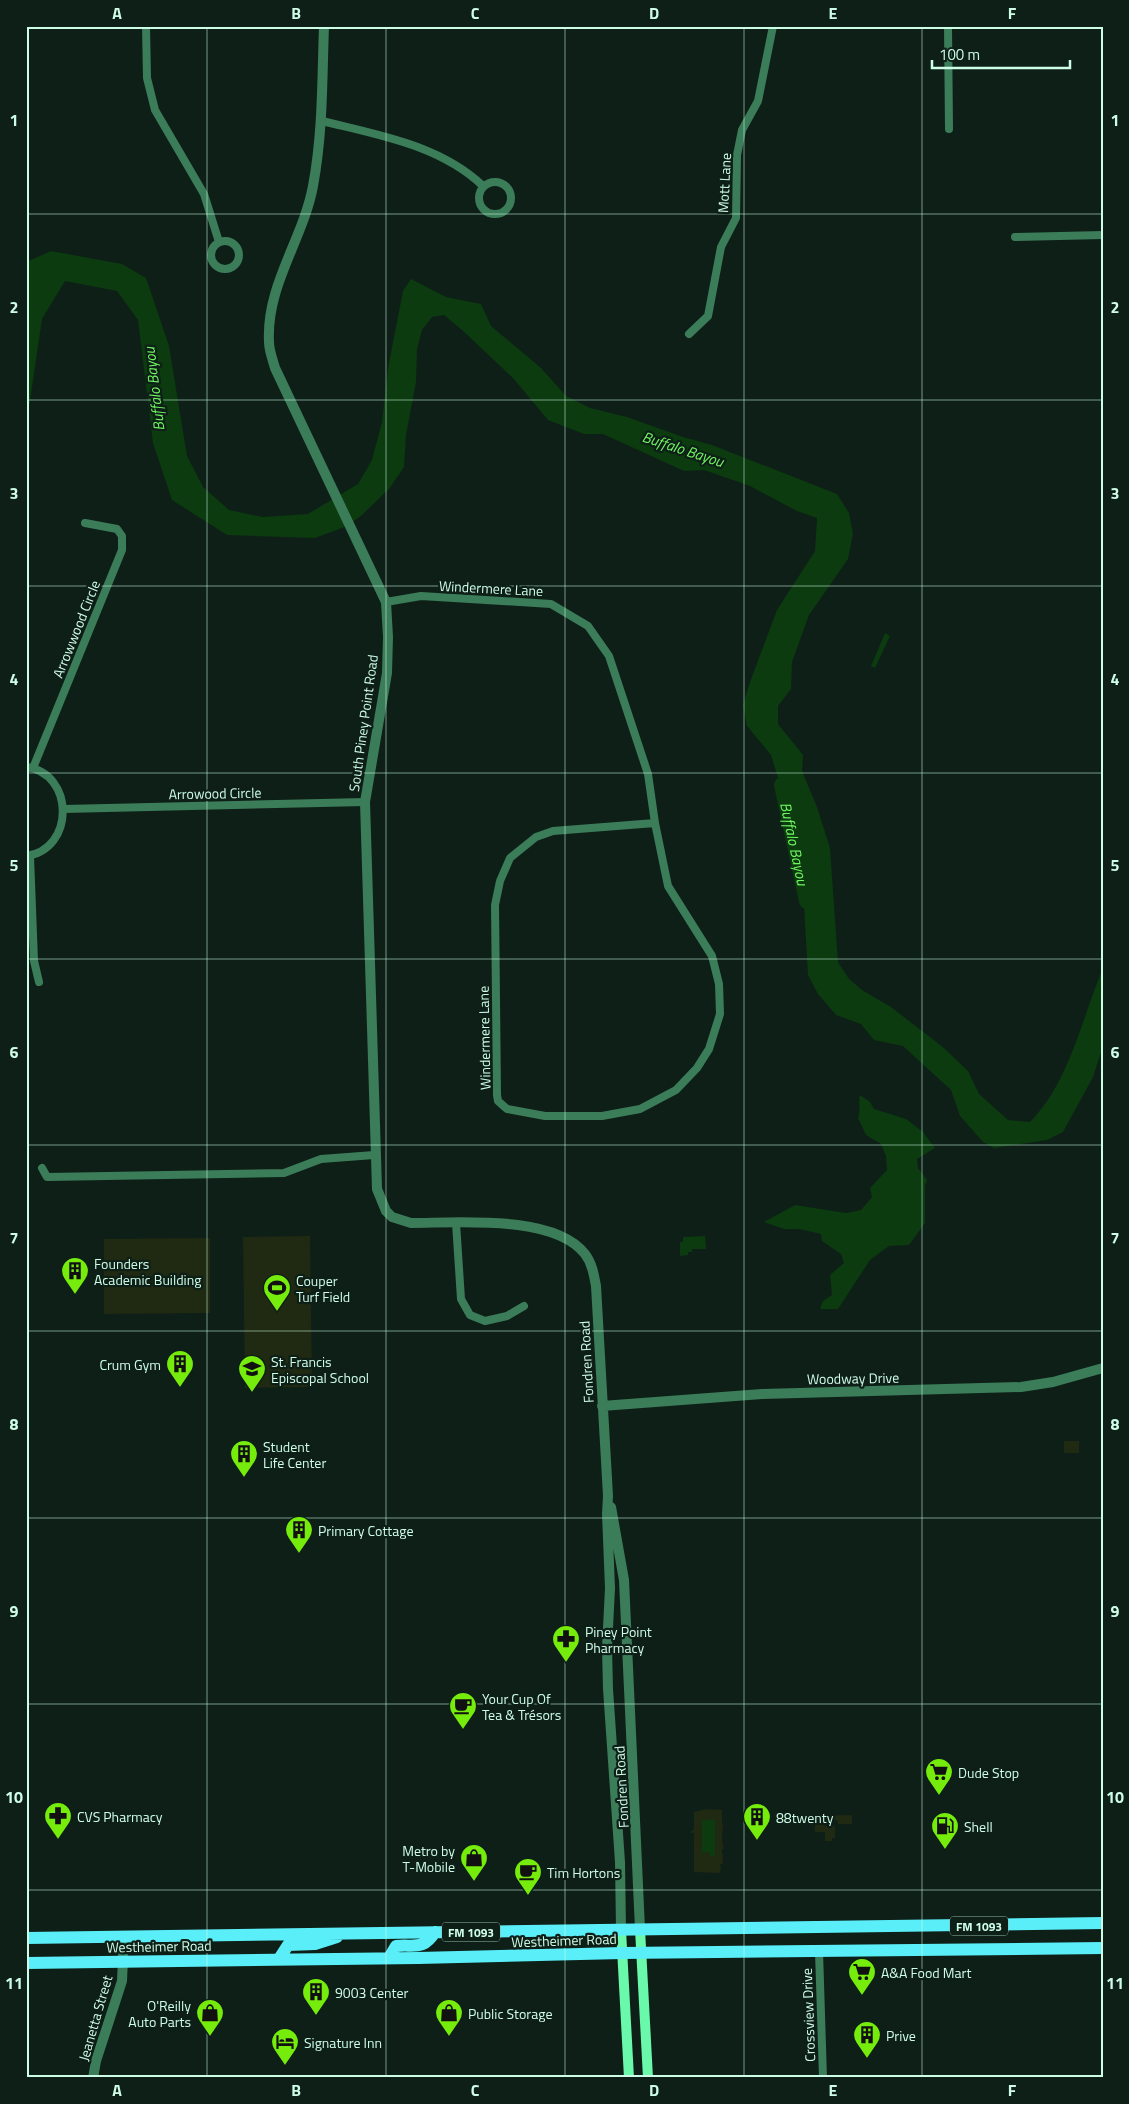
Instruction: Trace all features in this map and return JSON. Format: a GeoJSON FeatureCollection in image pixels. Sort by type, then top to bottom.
{"type":"FeatureCollection","features":[{"type":"Feature","properties":{"kind":"main road","name":"Westheimer Road"},"geometry":{"type":"LineString","coordinates":[[26,1938],[1103,1923]]}},
{"type":"Feature","properties":{"kind":"main road","name":"Fondren Road"},"geometry":{"type":"LineString","coordinates":[[621,1930],[629,2078]]}},
{"type":"Feature","properties":{"kind":"main road","name":"Fondren Road"},"geometry":{"type":"LineString","coordinates":[[640,1930],[648,2078]]}},
{"type":"Feature","properties":{"kind":"main road"},"geometry":{"type":"LineString","coordinates":[[389,1958],[396,1946],[423,1945],[429,1942],[435,1932]]}},
{"type":"Feature","properties":{"kind":"main road"},"geometry":{"type":"LineString","coordinates":[[279,1959],[288,1945],[321,1943],[346,1933]]}},
{"type":"Feature","properties":{"kind":"main road","name":"Westheimer Road"},"geometry":{"type":"LineString","coordinates":[[26,1963],[622,1953],[1103,1948]]}},
{"type":"Feature","properties":{"kind":"street"},"geometry":{"type":"LineString","coordinates":[[146,26],[147,78],[155,110],[204,194],[219,242]]}},
{"type":"Feature","properties":{"kind":"street","name":"South Piney Point Road"},"geometry":{"type":"LineString","coordinates":[[324,26],[322,122],[313,187],[305,217],[283,266],[272,301],[269,344],[275,368],[386,602],[388,637],[387,673],[365,802],[374,1155],[377,1189],[386,1211],[392,1217],[411,1223],[537,1227],[564,1238]]}},
{"type":"Feature","properties":{"kind":"street","name":"Mott Lane"},"geometry":{"type":"LineString","coordinates":[[689,334],[708,316],[721,247],[736,218],[737,155],[742,130],[758,101],[774,26]]}},
{"type":"Feature","properties":{"kind":"street"},"geometry":{"type":"LineString","coordinates":[[948,26],[949,129]]}},
{"type":"Feature","properties":{"kind":"street"},"geometry":{"type":"LineString","coordinates":[[322,122],[418,146],[468,172],[483,186]]}},
{"type":"Feature","properties":{"kind":"street"},"geometry":{"type":"LineString","coordinates":[[495,181],[507,185],[512,197],[507,209],[496,214],[484,210],[478,198],[483,186],[495,181]]}},
{"type":"Feature","properties":{"kind":"street"},"geometry":{"type":"LineString","coordinates":[[1015,236],[1103,235]]}},
{"type":"Feature","properties":{"kind":"street","name":"Arrowwood Circle"},"geometry":{"type":"LineString","coordinates":[[29,767],[122,550],[122,536],[117,528],[85,523]]}},
{"type":"Feature","properties":{"kind":"street","name":"Windermere Lane"},"geometry":{"type":"LineString","coordinates":[[386,602],[421,596],[551,604],[588,626],[609,656],[648,774],[655,823],[668,886],[712,956],[718,984],[720,1014],[709,1049],[697,1068],[676,1090],[640,1109],[602,1116],[554,1116],[507,1109],[498,1101],[497,1095],[495,905],[500,881],[510,858],[536,837],[553,831],[655,823]]}},
{"type":"Feature","properties":{"kind":"street"},"geometry":{"type":"LineString","coordinates":[[29,767],[51,779],[61,795],[64,809],[62,826],[53,841],[43,849],[28,856],[34,961],[39,982]]}},
{"type":"Feature","properties":{"kind":"street","name":"Arrowood Circle"},"geometry":{"type":"LineString","coordinates":[[64,809],[365,802]]}},
{"type":"Feature","properties":{"kind":"street"},"geometry":{"type":"LineString","coordinates":[[42,1168],[47,1177],[284,1174],[320,1159],[374,1155]]}},
{"type":"Feature","properties":{"kind":"street"},"geometry":{"type":"LineString","coordinates":[[456,1223],[461,1299],[470,1315],[485,1321],[507,1316],[524,1306]]}},
{"type":"Feature","properties":{"kind":"street","name":"Fondren Road"},"geometry":{"type":"LineString","coordinates":[[564,1238],[585,1254],[592,1267],[596,1286],[608,1496],[610,1588],[607,1648],[608,1689],[620,1862],[621,1930]]}},
{"type":"Feature","properties":{"kind":"street","name":"Woodway Drive"},"geometry":{"type":"LineString","coordinates":[[602,1406],[762,1394],[1021,1387],[1053,1382],[1103,1368]]}},
{"type":"Feature","properties":{"kind":"street","name":"Fondren Road"},"geometry":{"type":"LineString","coordinates":[[608,1496],[613,1513],[624,1580],[640,1930]]}},
{"type":"Feature","properties":{"kind":"street","name":"Jeanetta Street"},"geometry":{"type":"LineString","coordinates":[[93,2078],[96,2061],[122,1981],[124,1936]]}},
{"type":"Feature","properties":{"kind":"street","name":"Crossview Drive"},"geometry":{"type":"LineString","coordinates":[[818,1951],[823,2078]]}},
{"type":"Feature","properties":{"kind":"shaded area","name":"Couper Turf Field"},"geometry":{"type":"Polygon","coordinates":[[[310,1236],[312,1387],[245,1388],[243,1237],[310,1236]]]}},
{"type":"Feature","properties":{"kind":"shaded area"},"geometry":{"type":"Polygon","coordinates":[[[210,1238],[210,1313],[104,1314],[104,1239],[210,1238]]]}},
{"type":"Feature","properties":{"kind":"shaded area"},"geometry":{"type":"Polygon","coordinates":[[[1064,1441],[1079,1441],[1079,1453],[1064,1453],[1064,1441]]]}},
{"type":"Feature","properties":{"kind":"shaded area"},"geometry":{"type":"Polygon","coordinates":[[[705,1809],[722,1810],[724,1849],[722,1849],[723,1864],[720,1864],[721,1870],[719,1873],[694,1872],[694,1833],[691,1833],[691,1831],[694,1830],[694,1812],[705,1809]]]}},
{"type":"Feature","properties":{"kind":"shaded area"},"geometry":{"type":"Polygon","coordinates":[[[852,1815],[852,1824],[838,1824],[837,1820],[825,1821],[825,1826],[835,1826],[835,1838],[832,1838],[832,1841],[825,1841],[825,1832],[815,1832],[815,1823],[810,1823],[811,1816],[852,1815]]]}},
{"type":"Feature","properties":{"kind":"water"},"geometry":{"type":"Polygon","coordinates":[[[51,251],[122,264],[146,278],[169,346],[187,456],[203,487],[229,510],[262,517],[308,514],[358,484],[372,460],[382,422],[388,368],[403,291],[411,279],[446,297],[481,304],[491,326],[541,368],[566,396],[590,408],[627,417],[712,445],[837,494],[849,513],[853,534],[848,559],[809,615],[792,662],[791,689],[778,706],[778,724],[803,755],[802,771],[817,807],[830,848],[838,962],[849,979],[862,990],[891,1007],[944,1048],[968,1071],[979,1094],[1008,1120],[1030,1122],[1044,1106],[1065,1069],[1103,968],[1103,1046],[1093,1077],[1063,1132],[1047,1140],[994,1148],[983,1142],[960,1116],[951,1090],[903,1046],[874,1040],[861,1024],[836,1015],[818,994],[808,975],[801,853],[771,755],[747,726],[743,705],[777,610],[815,551],[817,518],[797,511],[750,486],[704,470],[684,471],[603,434],[584,434],[548,420],[513,378],[444,315],[432,317],[422,330],[417,349],[416,382],[406,435],[404,467],[389,489],[362,515],[347,526],[315,538],[227,535],[172,500],[153,443],[138,320],[117,291],[65,281],[42,319],[26,428],[26,262],[51,251]]]}},
{"type":"Feature","properties":{"kind":"water"},"geometry":{"type":"Polygon","coordinates":[[[885,633],[890,636],[875,668],[871,666],[885,633]]]}},
{"type":"Feature","properties":{"kind":"water"},"geometry":{"type":"Polygon","coordinates":[[[860,1095],[870,1102],[874,1109],[906,1119],[923,1132],[935,1148],[917,1159],[918,1168],[927,1180],[925,1186],[925,1223],[909,1245],[889,1246],[870,1260],[838,1309],[820,1309],[823,1301],[832,1295],[830,1275],[844,1263],[841,1254],[822,1241],[821,1234],[799,1229],[784,1229],[764,1222],[795,1205],[846,1213],[861,1210],[872,1197],[870,1188],[887,1170],[886,1156],[881,1144],[866,1135],[858,1118],[860,1095]]]}},
{"type":"Feature","properties":{"kind":"water"},"geometry":{"type":"Polygon","coordinates":[[[705,1236],[706,1249],[692,1249],[692,1252],[688,1252],[688,1255],[680,1256],[680,1242],[683,1242],[683,1237],[705,1236]]]}},
{"type":"Feature","properties":{"kind":"water"},"geometry":{"type":"Polygon","coordinates":[[[702,1820],[715,1820],[715,1856],[710,1856],[710,1852],[702,1853],[702,1820]]]}},
{"type":"Feature","properties":{"kind":"waterway","name":"Buffalo Bayou"},"geometry":{"type":"LineString","coordinates":[[782,785],[807,901]]}},
{"type":"Feature","properties":{"kind":"place","name":"Founders Academic Building"},"geometry":{"type":"Point","coordinates":[75,1295]}},
{"type":"Feature","properties":{"kind":"place","name":"Couper Turf Field"},"geometry":{"type":"Point","coordinates":[277,1312]}},
{"type":"Feature","properties":{"kind":"place","name":"Crum Gym"},"geometry":{"type":"Point","coordinates":[180,1388]}},
{"type":"Feature","properties":{"kind":"place","name":"St. Francis Episcopal School"},"geometry":{"type":"Point","coordinates":[252,1393]}},
{"type":"Feature","properties":{"kind":"place","name":"Student Life Center"},"geometry":{"type":"Point","coordinates":[244,1478]}},
{"type":"Feature","properties":{"kind":"place","name":"Primary Cottage"},"geometry":{"type":"Point","coordinates":[299,1554]}},
{"type":"Feature","properties":{"kind":"place","name":"Piney Point Pharmacy"},"geometry":{"type":"Point","coordinates":[566,1663]}},
{"type":"Feature","properties":{"kind":"place","name":"Your Cup Of Tea & Trésors"},"geometry":{"type":"Point","coordinates":[463,1730]}},
{"type":"Feature","properties":{"kind":"place","name":"Dude Stop"},"geometry":{"type":"Point","coordinates":[939,1796]}},
{"type":"Feature","properties":{"kind":"place","name":"CVS Pharmacy"},"geometry":{"type":"Point","coordinates":[58,1840]}},
{"type":"Feature","properties":{"kind":"place","name":"88twenty"},"geometry":{"type":"Point","coordinates":[757,1841]}},
{"type":"Feature","properties":{"kind":"place","name":"Shell"},"geometry":{"type":"Point","coordinates":[945,1850]}},
{"type":"Feature","properties":{"kind":"place","name":"Metro by T-Mobile"},"geometry":{"type":"Point","coordinates":[474,1882]}},
{"type":"Feature","properties":{"kind":"place","name":"Tim Hortons"},"geometry":{"type":"Point","coordinates":[528,1896]}},
{"type":"Feature","properties":{"kind":"place","name":"A&A Food Mart"},"geometry":{"type":"Point","coordinates":[862,1996]}},
{"type":"Feature","properties":{"kind":"place","name":"9003 Center"},"geometry":{"type":"Point","coordinates":[316,2016]}},
{"type":"Feature","properties":{"kind":"place","name":"O'Reilly Auto Parts"},"geometry":{"type":"Point","coordinates":[210,2037]}},
{"type":"Feature","properties":{"kind":"place","name":"Public Storage"},"geometry":{"type":"Point","coordinates":[449,2037]}},
{"type":"Feature","properties":{"kind":"place","name":"Prive"},"geometry":{"type":"Point","coordinates":[867,2059]}},
{"type":"Feature","properties":{"kind":"place","name":"Signature Inn"},"geometry":{"type":"Point","coordinates":[285,2066]}}]}
